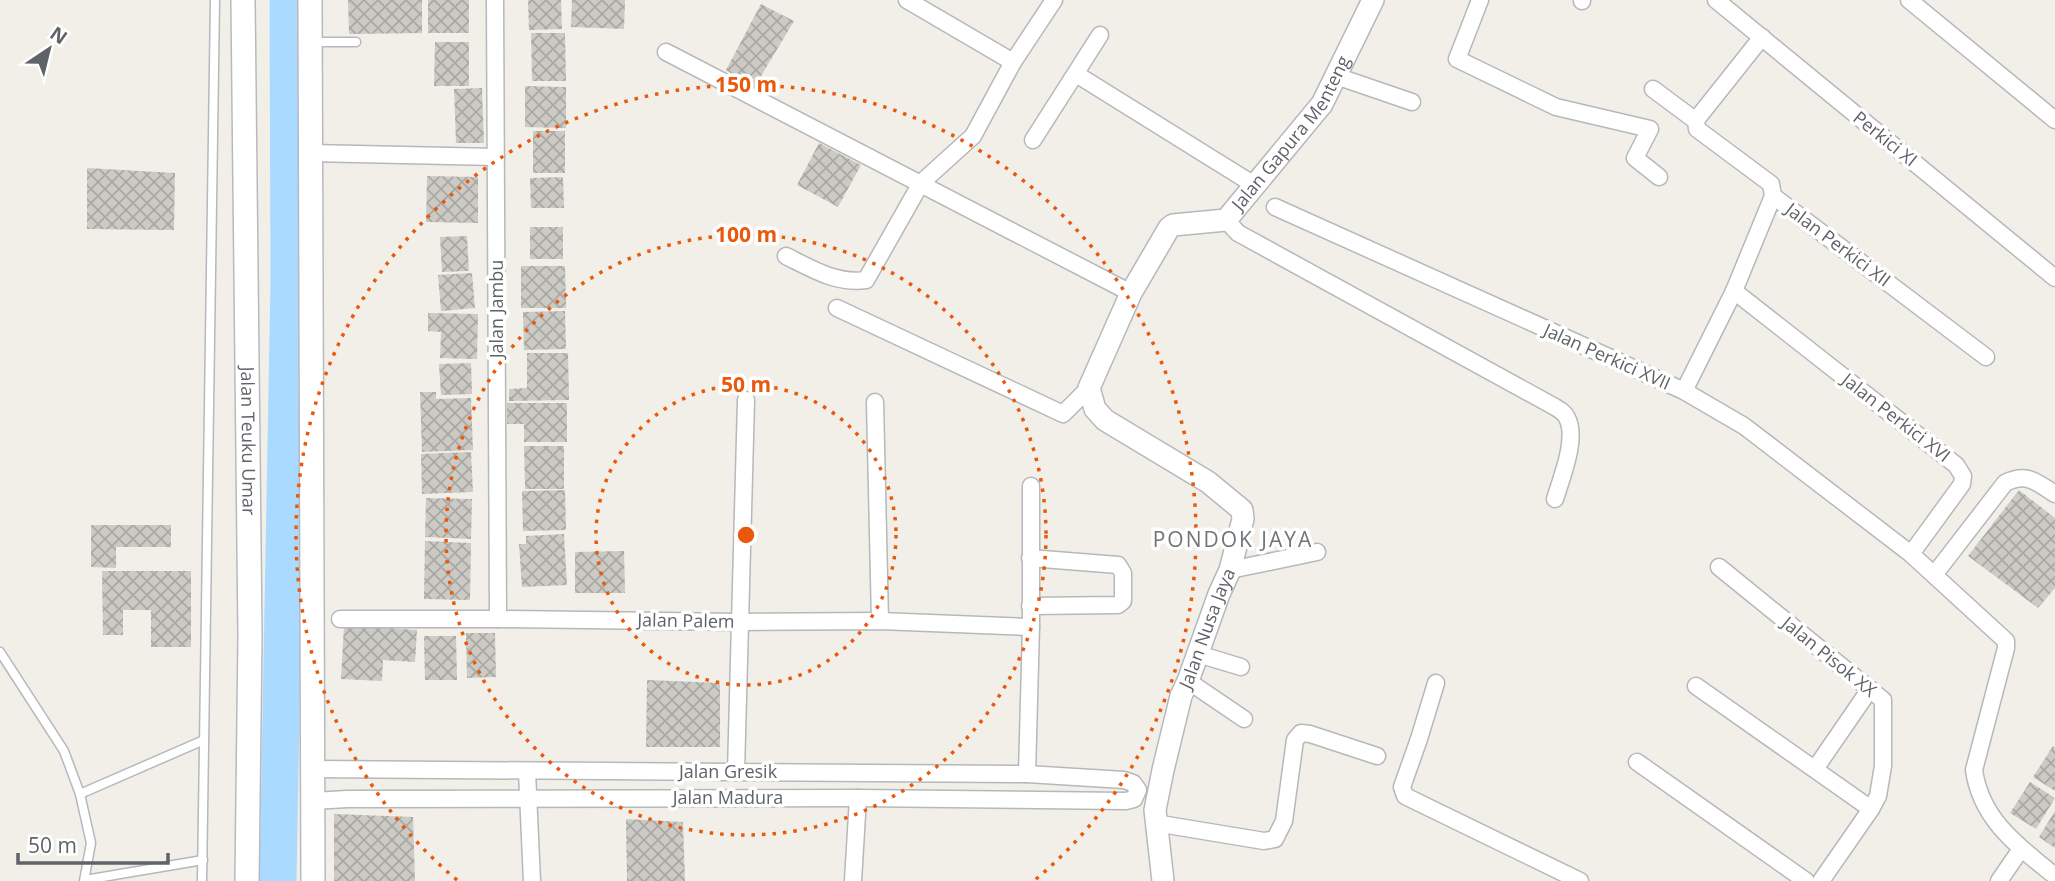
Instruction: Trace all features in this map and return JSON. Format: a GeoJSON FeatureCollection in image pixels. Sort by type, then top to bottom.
{"type":"FeatureCollection","features":[{"type":"Feature","properties":{"kind":"main road","name":"Jalan Teuku Umar"},"geometry":{"type":"LineString","coordinates":[[243,0],[250,636],[247,881]]}},
{"type":"Feature","properties":{"kind":"main road"},"geometry":{"type":"LineString","coordinates":[[310,0],[313,881]]}},
{"type":"Feature","properties":{"kind":"street","name":"Jalan Jambu"},"geometry":{"type":"LineString","coordinates":[[495,0],[498,619]]}},
{"type":"Feature","properties":{"kind":"street"},"geometry":{"type":"LineString","coordinates":[[907,0],[1013,62]]}},
{"type":"Feature","properties":{"kind":"street"},"geometry":{"type":"LineString","coordinates":[[786,256],[830,277],[851,282],[866,281],[920,183],[973,136],[1013,62],[1054,0]]}},
{"type":"Feature","properties":{"kind":"street","name":"Jalan Gapura Menteng"},"geometry":{"type":"LineString","coordinates":[[1131,293],[1169,228],[1173,225],[1226,220],[1256,186],[1322,104],[1373,0]]}},
{"type":"Feature","properties":{"kind":"street"},"geometry":{"type":"LineString","coordinates":[[1480,0],[1457,59],[1556,107],[1650,129],[1634,158],[1659,177]]}},
{"type":"Feature","properties":{"kind":"street","name":"Perkici XI"},"geometry":{"type":"LineString","coordinates":[[1716,0],[2055,278]]}},
{"type":"Feature","properties":{"kind":"street"},"geometry":{"type":"LineString","coordinates":[[1909,0],[2055,120]]}},
{"type":"Feature","properties":{"kind":"street"},"geometry":{"type":"LineString","coordinates":[[1033,140],[1100,36]]}},
{"type":"Feature","properties":{"kind":"street"},"geometry":{"type":"LineString","coordinates":[[1696,125],[1762,37]]}},
{"type":"Feature","properties":{"kind":"street"},"geometry":{"type":"LineString","coordinates":[[666,52],[1131,293],[1088,388],[1063,414],[837,309]]}},
{"type":"Feature","properties":{"kind":"street"},"geometry":{"type":"LineString","coordinates":[[1076,74],[1256,186]]}},
{"type":"Feature","properties":{"kind":"street"},"geometry":{"type":"LineString","coordinates":[[1336,76],[1412,102]]}},
{"type":"Feature","properties":{"kind":"street","name":"Jalan Perkici XII"},"geometry":{"type":"LineString","coordinates":[[1653,89],[1771,184],[1773,196],[1986,357]]}},
{"type":"Feature","properties":{"kind":"street"},"geometry":{"type":"LineString","coordinates":[[310,153],[496,157]]}},
{"type":"Feature","properties":{"kind":"street"},"geometry":{"type":"LineString","coordinates":[[1684,391],[1734,292],[1773,196]]}},
{"type":"Feature","properties":{"kind":"street","name":"Jalan Perkici XVII"},"geometry":{"type":"LineString","coordinates":[[1275,207],[1684,391],[1744,426],[1911,554]]}},
{"type":"Feature","properties":{"kind":"street"},"geometry":{"type":"LineString","coordinates":[[1226,220],[1238,233],[1564,414],[1569,420],[1571,433],[1568,456],[1555,499]]}},
{"type":"Feature","properties":{"kind":"street","name":"Jalan Perkici XVI"},"geometry":{"type":"LineString","coordinates":[[1734,292],[1961,471],[1962,484],[1911,554]]}},
{"type":"Feature","properties":{"kind":"street","name":"Jalan Nusa Jaya"},"geometry":{"type":"LineString","coordinates":[[1088,388],[1095,409],[1105,420],[1208,482],[1242,510],[1243,519],[1230,570],[1181,696],[1163,770],[1156,810],[1163,881]]}},
{"type":"Feature","properties":{"kind":"street"},"geometry":{"type":"LineString","coordinates":[[736,772],[746,400]]}},
{"type":"Feature","properties":{"kind":"street"},"geometry":{"type":"LineString","coordinates":[[875,402],[880,621]]}},
{"type":"Feature","properties":{"kind":"street"},"geometry":{"type":"LineString","coordinates":[[1934,575],[2005,484],[2015,478],[2026,477],[2055,494]]}},
{"type":"Feature","properties":{"kind":"street"},"geometry":{"type":"LineString","coordinates":[[1027,774],[1031,486]]}},
{"type":"Feature","properties":{"kind":"street"},"geometry":{"type":"LineString","coordinates":[[1230,570],[1317,552]]}},
{"type":"Feature","properties":{"kind":"street"},"geometry":{"type":"LineString","coordinates":[[1911,554],[2006,641],[1974,770],[1976,789],[1992,818],[2021,849],[2055,876]]}},
{"type":"Feature","properties":{"kind":"street"},"geometry":{"type":"LineString","coordinates":[[1030,558],[1118,565],[1123,572],[1123,601],[1118,606],[1030,606]]}},
{"type":"Feature","properties":{"kind":"street","name":"Jalan Pisok XX"},"geometry":{"type":"LineString","coordinates":[[1718,567],[1883,700],[1881,786],[1871,809],[1821,881]]}},
{"type":"Feature","properties":{"kind":"street","name":"Jalan Palem"},"geometry":{"type":"LineString","coordinates":[[340,619],[880,621],[1031,627]]}},
{"type":"Feature","properties":{"kind":"street"},"geometry":{"type":"LineString","coordinates":[[1198,654],[1241,667]]}},
{"type":"Feature","properties":{"kind":"street"},"geometry":{"type":"LineString","coordinates":[[1188,681],[1244,719]]}},
{"type":"Feature","properties":{"kind":"street"},"geometry":{"type":"LineString","coordinates":[[1436,682],[1402,787],[1405,796],[1580,881]]}},
{"type":"Feature","properties":{"kind":"street"},"geometry":{"type":"LineString","coordinates":[[1696,686],[1871,809]]}},
{"type":"Feature","properties":{"kind":"street"},"geometry":{"type":"LineString","coordinates":[[1815,769],[1870,689]]}},
{"type":"Feature","properties":{"kind":"street"},"geometry":{"type":"LineString","coordinates":[[1156,823],[1264,841],[1275,839],[1284,821],[1295,740],[1301,733],[1377,756]]}},
{"type":"Feature","properties":{"kind":"street"},"geometry":{"type":"LineString","coordinates":[[1637,762],[1806,881]]}},
{"type":"Feature","properties":{"kind":"street","name":"Jalan Gresik"},"geometry":{"type":"LineString","coordinates":[[313,769],[1027,774],[1124,780],[1133,783],[1138,790]]}},
{"type":"Feature","properties":{"kind":"street"},"geometry":{"type":"LineString","coordinates":[[527,771],[532,881]]}},
{"type":"Feature","properties":{"kind":"street","name":"Jalan Madura"},"geometry":{"type":"LineString","coordinates":[[313,801],[858,798],[1126,801],[1134,799],[1138,790]]}},
{"type":"Feature","properties":{"kind":"street"},"geometry":{"type":"LineString","coordinates":[[853,881],[858,798]]}},
{"type":"Feature","properties":{"kind":"street"},"geometry":{"type":"LineString","coordinates":[[1999,881],[2021,849]]}},
{"type":"Feature","properties":{"kind":"lane"},"geometry":{"type":"LineString","coordinates":[[202,881],[215,0]]}},
{"type":"Feature","properties":{"kind":"lane"},"geometry":{"type":"LineString","coordinates":[[310,42],[356,42]]}},
{"type":"Feature","properties":{"kind":"lane"},"geometry":{"type":"LineString","coordinates":[[0,652],[64,751],[80,794],[91,842],[85,881],[203,860]]}},
{"type":"Feature","properties":{"kind":"lane"},"geometry":{"type":"LineString","coordinates":[[80,794],[204,740]]}},
{"type":"Feature","properties":{"kind":"building"},"geometry":{"type":"Polygon","coordinates":[[[348,0],[422,0],[422,33],[349,34],[348,0]]]}},
{"type":"Feature","properties":{"kind":"building"},"geometry":{"type":"Polygon","coordinates":[[[428,0],[469,0],[469,33],[428,33],[428,0]]]}},
{"type":"Feature","properties":{"kind":"building"},"geometry":{"type":"Polygon","coordinates":[[[528,0],[561,0],[562,29],[529,30],[528,0]]]}},
{"type":"Feature","properties":{"kind":"building"},"geometry":{"type":"Polygon","coordinates":[[[572,0],[625,0],[624,29],[571,27],[572,0]]]}},
{"type":"Feature","properties":{"kind":"building"},"geometry":{"type":"Polygon","coordinates":[[[761,4],[794,21],[754,88],[726,70],[761,4]]]}},
{"type":"Feature","properties":{"kind":"building"},"geometry":{"type":"Polygon","coordinates":[[[531,33],[565,33],[566,81],[532,81],[531,33]]]}},
{"type":"Feature","properties":{"kind":"building"},"geometry":{"type":"Polygon","coordinates":[[[435,42],[469,42],[469,86],[434,86],[435,42]]]}},
{"type":"Feature","properties":{"kind":"building"},"geometry":{"type":"Polygon","coordinates":[[[525,86],[566,87],[566,128],[525,127],[525,86]]]}},
{"type":"Feature","properties":{"kind":"building"},"geometry":{"type":"Polygon","coordinates":[[[482,88],[484,143],[456,143],[454,89],[482,88]]]}},
{"type":"Feature","properties":{"kind":"building"},"geometry":{"type":"Polygon","coordinates":[[[533,131],[565,131],[565,173],[533,173],[533,131]]]}},
{"type":"Feature","properties":{"kind":"building"},"geometry":{"type":"Polygon","coordinates":[[[819,143],[861,165],[838,207],[797,185],[819,143]]]}},
{"type":"Feature","properties":{"kind":"building"},"geometry":{"type":"Polygon","coordinates":[[[87,168],[175,173],[174,230],[87,229],[87,168]]]}},
{"type":"Feature","properties":{"kind":"building"},"geometry":{"type":"Polygon","coordinates":[[[427,176],[478,177],[478,223],[426,222],[427,176]]]}},
{"type":"Feature","properties":{"kind":"building"},"geometry":{"type":"Polygon","coordinates":[[[563,177],[564,208],[531,208],[530,178],[563,177]]]}},
{"type":"Feature","properties":{"kind":"building"},"geometry":{"type":"Polygon","coordinates":[[[530,227],[563,227],[563,259],[530,259],[530,227]]]}},
{"type":"Feature","properties":{"kind":"building"},"geometry":{"type":"Polygon","coordinates":[[[467,236],[469,271],[442,272],[440,237],[467,236]]]}},
{"type":"Feature","properties":{"kind":"building"},"geometry":{"type":"Polygon","coordinates":[[[521,266],[565,266],[566,308],[521,308],[521,266]]]}},
{"type":"Feature","properties":{"kind":"building"},"geometry":{"type":"Polygon","coordinates":[[[472,273],[475,308],[441,311],[438,275],[472,273]]]}},
{"type":"Feature","properties":{"kind":"building"},"geometry":{"type":"Polygon","coordinates":[[[565,311],[566,349],[524,350],[523,312],[565,311]]]}},
{"type":"Feature","properties":{"kind":"building"},"geometry":{"type":"Polygon","coordinates":[[[428,313],[478,314],[477,359],[440,358],[441,332],[428,331],[428,313]]]}},
{"type":"Feature","properties":{"kind":"building"},"geometry":{"type":"Polygon","coordinates":[[[527,353],[568,353],[569,400],[509,401],[509,389],[527,388],[527,353]]]}},
{"type":"Feature","properties":{"kind":"building"},"geometry":{"type":"Polygon","coordinates":[[[471,363],[472,394],[441,395],[439,364],[471,363]]]}},
{"type":"Feature","properties":{"kind":"building"},"geometry":{"type":"Polygon","coordinates":[[[420,392],[436,392],[436,399],[471,398],[473,450],[422,452],[420,392]]]}},
{"type":"Feature","properties":{"kind":"building"},"geometry":{"type":"Polygon","coordinates":[[[507,403],[567,403],[567,442],[524,442],[524,424],[507,424],[507,403]]]}},
{"type":"Feature","properties":{"kind":"building"},"geometry":{"type":"Polygon","coordinates":[[[524,446],[564,446],[564,489],[525,489],[524,446]]]}},
{"type":"Feature","properties":{"kind":"building"},"geometry":{"type":"Polygon","coordinates":[[[471,452],[473,492],[422,494],[421,454],[471,452]]]}},
{"type":"Feature","properties":{"kind":"building"},"geometry":{"type":"Polygon","coordinates":[[[565,490],[566,530],[523,531],[522,491],[565,490]]]}},
{"type":"Feature","properties":{"kind":"building"},"geometry":{"type":"Polygon","coordinates":[[[2019,490],[2055,518],[2055,588],[2038,608],[1968,556],[2019,490]]]}},
{"type":"Feature","properties":{"kind":"building"},"geometry":{"type":"Polygon","coordinates":[[[426,498],[472,499],[471,539],[425,537],[426,498]]]}},
{"type":"Feature","properties":{"kind":"building"},"geometry":{"type":"Polygon","coordinates":[[[91,525],[171,525],[171,547],[116,547],[116,568],[91,567],[91,525]]]}},
{"type":"Feature","properties":{"kind":"building"},"geometry":{"type":"Polygon","coordinates":[[[564,534],[567,585],[522,587],[519,544],[526,544],[526,536],[564,534]]]}},
{"type":"Feature","properties":{"kind":"building"},"geometry":{"type":"Polygon","coordinates":[[[425,541],[471,543],[470,600],[424,599],[425,541]]]}},
{"type":"Feature","properties":{"kind":"building"},"geometry":{"type":"Polygon","coordinates":[[[624,551],[625,593],[575,593],[575,552],[624,551]]]}},
{"type":"Feature","properties":{"kind":"building"},"geometry":{"type":"Polygon","coordinates":[[[102,571],[191,571],[191,647],[151,647],[151,610],[123,610],[123,635],[103,635],[102,571]]]}},
{"type":"Feature","properties":{"kind":"building"},"geometry":{"type":"Polygon","coordinates":[[[344,625],[417,630],[415,662],[383,660],[382,681],[341,679],[344,625]]]}},
{"type":"Feature","properties":{"kind":"building"},"geometry":{"type":"Polygon","coordinates":[[[466,633],[495,633],[496,677],[467,678],[466,633]]]}},
{"type":"Feature","properties":{"kind":"building"},"geometry":{"type":"Polygon","coordinates":[[[424,636],[456,636],[457,680],[425,680],[424,636]]]}},
{"type":"Feature","properties":{"kind":"building"},"geometry":{"type":"Polygon","coordinates":[[[647,680],[720,683],[720,747],[646,747],[647,680]]]}},
{"type":"Feature","properties":{"kind":"building"},"geometry":{"type":"Polygon","coordinates":[[[2053,746],[2055,748],[2055,791],[2033,777],[2053,746]]]}},
{"type":"Feature","properties":{"kind":"building"},"geometry":{"type":"Polygon","coordinates":[[[2030,782],[2055,798],[2036,829],[2010,813],[2030,782]]]}},
{"type":"Feature","properties":{"kind":"building"},"geometry":{"type":"Polygon","coordinates":[[[2055,811],[2055,848],[2039,837],[2055,811]]]}},
{"type":"Feature","properties":{"kind":"building"},"geometry":{"type":"Polygon","coordinates":[[[334,814],[413,817],[415,881],[334,881],[334,814]]]}},
{"type":"Feature","properties":{"kind":"building"},"geometry":{"type":"Polygon","coordinates":[[[626,819],[683,822],[685,881],[627,881],[626,819]]]}},
{"type":"Feature","properties":{"kind":"waterway"},"geometry":{"type":"LineString","coordinates":[[278,881],[289,281],[288,0]]}},
{"type":"Feature","properties":{"kind":"district","name":"PONDOK JAYA"},"geometry":{"type":"Point","coordinates":[1233,540]}}]}
